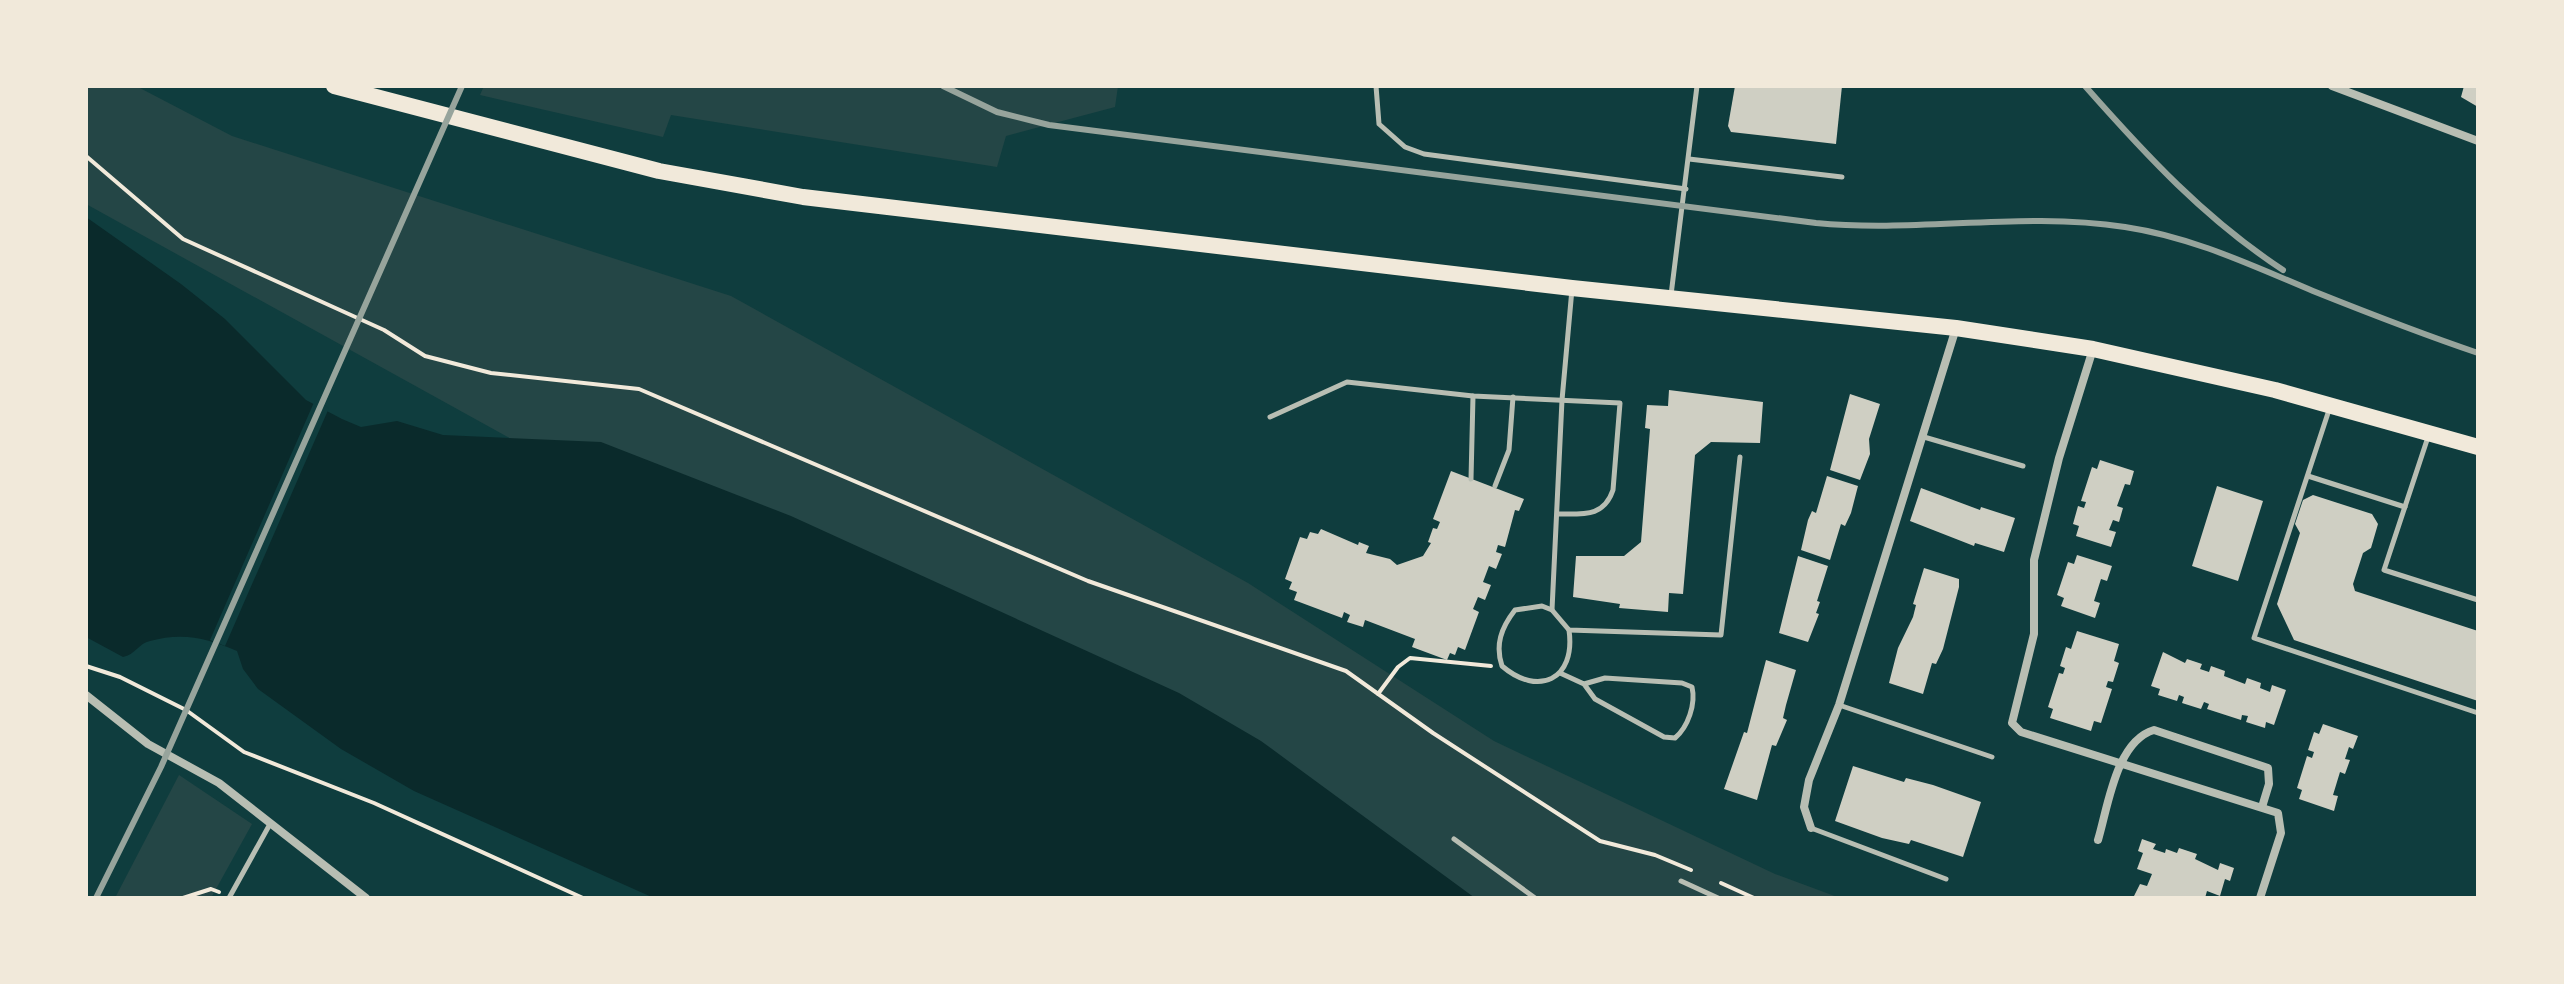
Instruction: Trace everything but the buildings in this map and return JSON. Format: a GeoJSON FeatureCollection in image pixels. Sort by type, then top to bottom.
{"type":"FeatureCollection","features":[{"type":"Feature","properties":{"kind":"main road"},"geometry":{"type":"LineString","coordinates":[[334,86],[659,171],[803,197],[1572,288],[1956,328],[2093,349],[2330,405],[2478,447]]}},
{"type":"Feature","properties":{"kind":"street"},"geometry":{"type":"LineString","coordinates":[[2332,86],[2478,141]]}},
{"type":"Feature","properties":{"kind":"street"},"geometry":{"type":"LineString","coordinates":[[1811,828],[1804,807],[1809,780],[1839,705],[1956,328]]}},
{"type":"Feature","properties":{"kind":"street"},"geometry":{"type":"LineString","coordinates":[[2093,349],[2059,458],[2034,560],[2034,634],[2012,723],[2021,732],[2278,813],[2282,827],[2260,898]]}},
{"type":"Feature","properties":{"kind":"street"},"geometry":{"type":"LineString","coordinates":[[86,695],[140,738],[219,783],[352,894],[366,898]]}},
{"type":"Feature","properties":{"kind":"street"},"geometry":{"type":"LineString","coordinates":[[2098,840],[2122,764],[2135,740],[2144,733],[2168,732],[2268,768],[2269,784],[2262,807]]}},
{"type":"Feature","properties":{"kind":"lane"},"geometry":{"type":"LineString","coordinates":[[1376,86],[1379,124],[1387,135],[1405,147],[1424,154],[1686,189]]}},
{"type":"Feature","properties":{"kind":"lane"},"geometry":{"type":"LineString","coordinates":[[1670,299],[1697,86]]}},
{"type":"Feature","properties":{"kind":"lane"},"geometry":{"type":"LineString","coordinates":[[1689,159],[1842,177]]}},
{"type":"Feature","properties":{"kind":"lane"},"geometry":{"type":"LineString","coordinates":[[1552,610],[1562,400],[1572,288]]}},
{"type":"Feature","properties":{"kind":"lane"},"geometry":{"type":"LineString","coordinates":[[1270,417],[1347,382],[1473,396],[1620,403],[1613,490],[1609,503],[1597,513],[1558,514]]}},
{"type":"Feature","properties":{"kind":"lane"},"geometry":{"type":"LineString","coordinates":[[1471,479],[1473,396]]}},
{"type":"Feature","properties":{"kind":"lane"},"geometry":{"type":"LineString","coordinates":[[1495,486],[1509,450],[1513,397]]}},
{"type":"Feature","properties":{"kind":"lane"},"geometry":{"type":"LineString","coordinates":[[2330,405],[2254,638],[2478,713]]}},
{"type":"Feature","properties":{"kind":"lane"},"geometry":{"type":"LineString","coordinates":[[2430,432],[2384,570],[2478,600]]}},
{"type":"Feature","properties":{"kind":"lane"},"geometry":{"type":"LineString","coordinates":[[1924,437],[2023,466]]}},
{"type":"Feature","properties":{"kind":"lane"},"geometry":{"type":"LineString","coordinates":[[1569,630],[1721,635],[1740,457]]}},
{"type":"Feature","properties":{"kind":"lane"},"geometry":{"type":"LineString","coordinates":[[2308,476],[2405,507]]}},
{"type":"Feature","properties":{"kind":"lane"},"geometry":{"type":"LineString","coordinates":[[1542,606],[1552,610],[1569,630],[1571,645],[1560,673],[1545,681],[1529,682],[1502,666],[1497,651],[1500,637],[1515,610],[1542,606]]}},
{"type":"Feature","properties":{"kind":"lane"},"geometry":{"type":"LineString","coordinates":[[1560,673],[1584,684],[1595,699],[1664,737],[1675,738],[1684,730],[1694,697],[1692,687],[1682,683],[1605,678],[1584,684]]}},
{"type":"Feature","properties":{"kind":"lane"},"geometry":{"type":"LineString","coordinates":[[1839,705],[1992,757]]}},
{"type":"Feature","properties":{"kind":"lane"},"geometry":{"type":"LineString","coordinates":[[229,897],[270,824]]}},
{"type":"Feature","properties":{"kind":"lane"},"geometry":{"type":"LineString","coordinates":[[1811,828],[1946,879]]}},
{"type":"Feature","properties":{"kind":"lane"},"geometry":{"type":"LineString","coordinates":[[1454,839],[1535,898]]}},
{"type":"Feature","properties":{"kind":"lane"},"geometry":{"type":"LineString","coordinates":[[1681,881],[1718,898]]}},
{"type":"Feature","properties":{"kind":"path"},"geometry":{"type":"LineString","coordinates":[[86,156],[183,239],[384,330],[425,356],[491,373],[639,389],[1088,581],[1346,671],[1600,841],[1655,855],[1698,872]]}},
{"type":"Feature","properties":{"kind":"path"},"geometry":{"type":"LineString","coordinates":[[1378,694],[1398,667],[1410,658],[1502,666]]}},
{"type":"Feature","properties":{"kind":"path"},"geometry":{"type":"LineString","coordinates":[[86,666],[120,677],[186,710],[244,752],[374,803],[583,898]]}},
{"type":"Feature","properties":{"kind":"path"},"geometry":{"type":"LineString","coordinates":[[1709,878],[1754,898]]}},
{"type":"Feature","properties":{"kind":"path"},"geometry":{"type":"LineString","coordinates":[[183,898],[211,889],[229,897]]}},
{"type":"Feature","properties":{"kind":"shaded area"},"geometry":{"type":"Polygon","coordinates":[[[86,86],[136,86],[232,136],[731,296],[1248,583],[1494,741],[1775,874],[1840,898],[1342,898],[86,204],[86,86]]]}},
{"type":"Feature","properties":{"kind":"shaded area"},"geometry":{"type":"Polygon","coordinates":[[[484,86],[1118,86],[1115,107],[1006,136],[997,167],[671,115],[663,137],[480,95],[484,86]]]}},
{"type":"Feature","properties":{"kind":"shaded area"},"geometry":{"type":"Polygon","coordinates":[[[86,217],[225,319],[306,400],[342,419],[361,427],[397,421],[443,435],[601,442],[791,516],[1179,693],[1261,741],[1475,898],[654,898],[414,791],[341,749],[258,689],[243,669],[237,651],[205,640],[173,637],[146,642],[123,657],[86,637],[86,217]]]}},
{"type":"Feature","properties":{"kind":"shaded area"},"geometry":{"type":"Polygon","coordinates":[[[179,775],[252,824],[211,898],[115,898],[179,775]]]}},
{"type":"Feature","properties":{"kind":"pier"},"geometry":{"type":"Polygon","coordinates":[[[315,400],[329,408],[225,646],[210,640],[315,400]]]}},
{"type":"Feature","properties":{"kind":"railway"},"geometry":{"type":"LineString","coordinates":[[96,898],[161,767],[462,86]]}},
{"type":"Feature","properties":{"kind":"railway"},"geometry":{"type":"LineString","coordinates":[[943,86],[997,112],[1049,125],[1816,223],[1893,226],[2048,221],[2125,227],[2221,253],[2478,353]]}},
{"type":"Feature","properties":{"kind":"railway"},"geometry":{"type":"LineString","coordinates":[[2085,86],[2202,208],[2283,270]]}}]}
